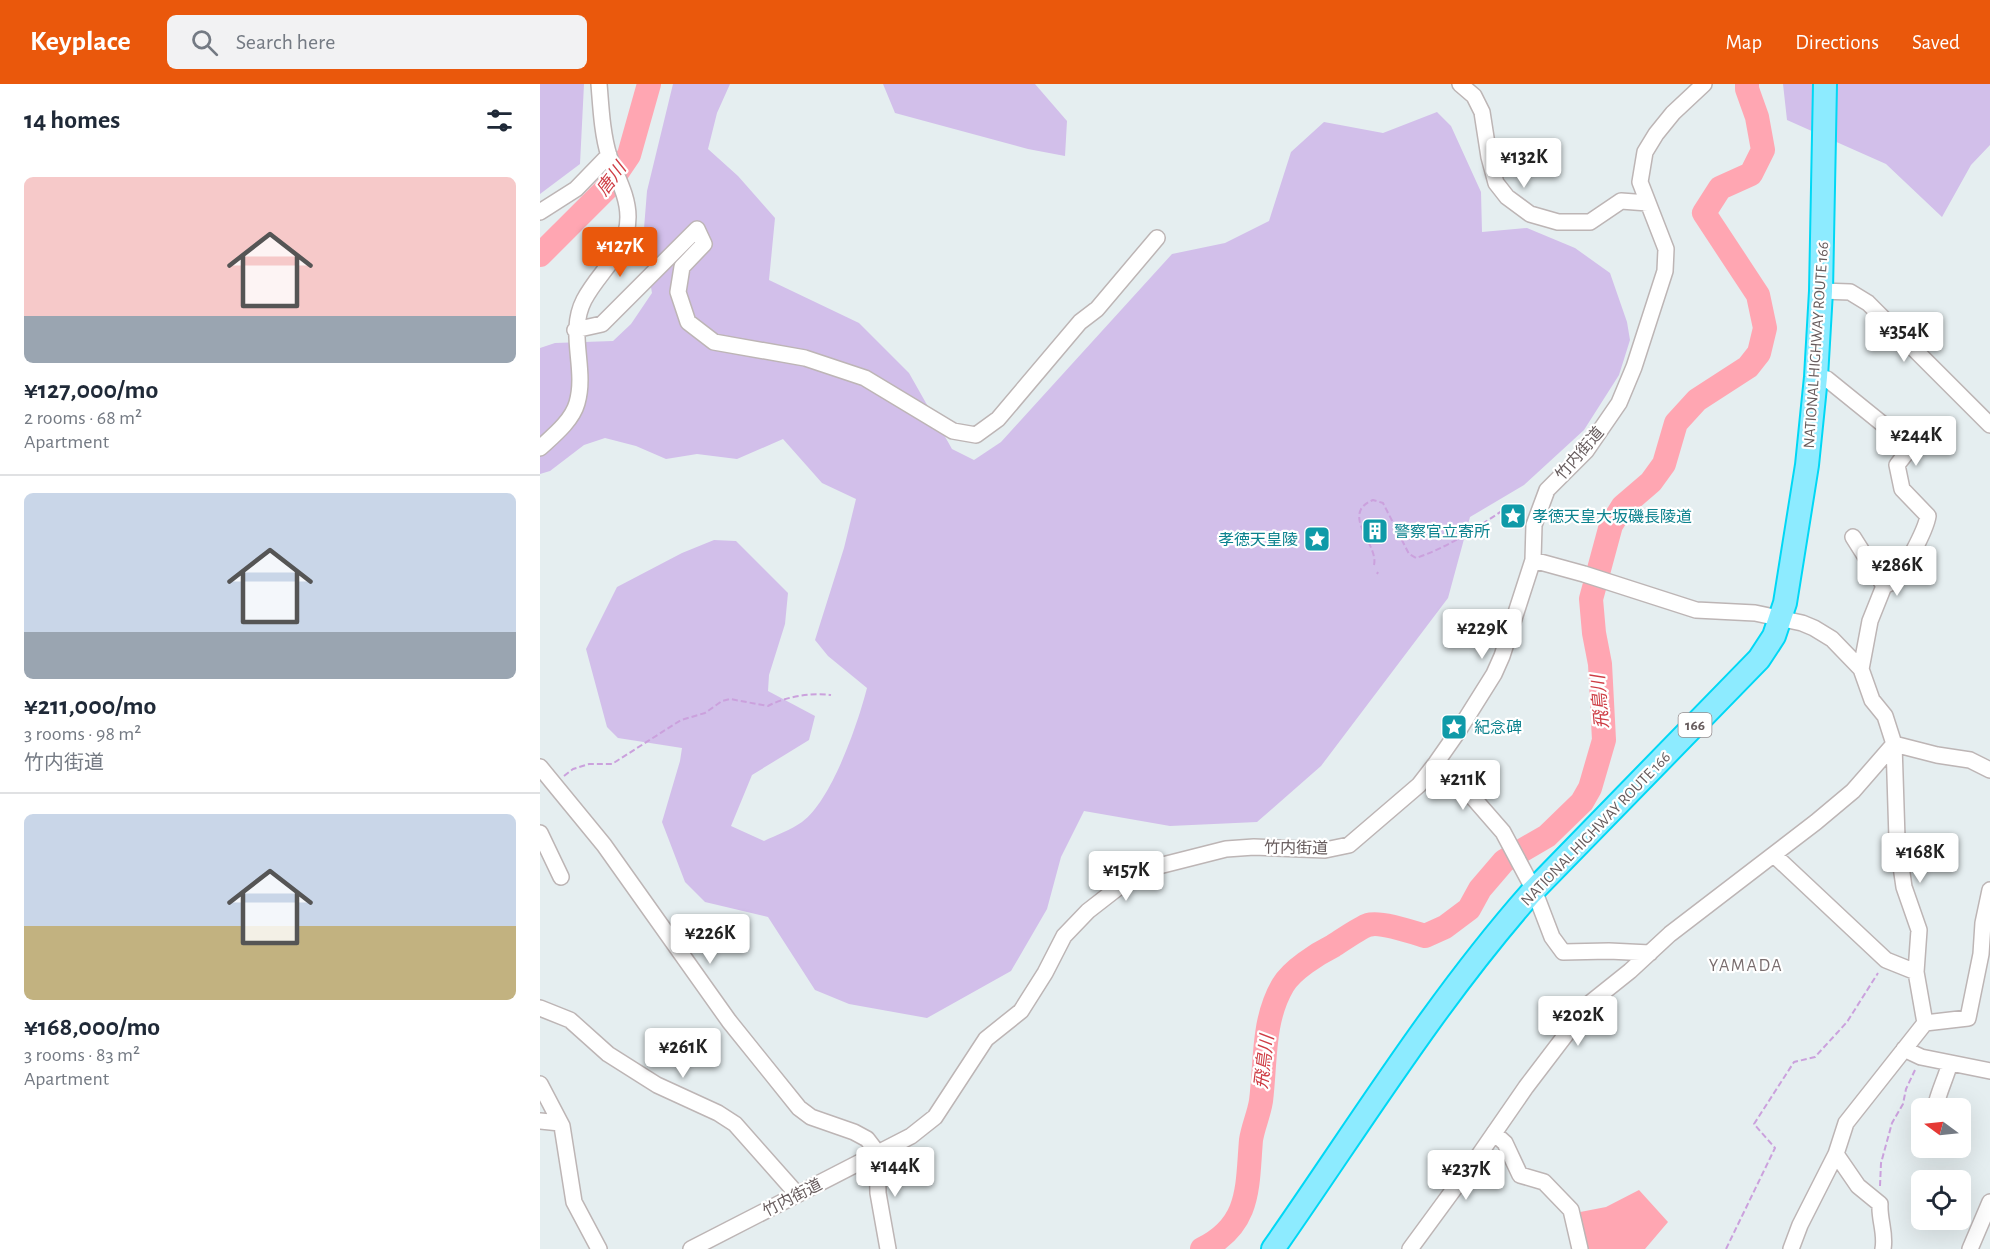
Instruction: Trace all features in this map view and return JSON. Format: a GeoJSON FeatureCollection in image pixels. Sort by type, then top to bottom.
{"type":"FeatureCollection","features":[{"type":"Feature","properties":{"kind":"highway","name":"NATIONAL HIGHWAY ROUTE 166"},"geometry":{"type":"LineString","coordinates":[[1273,1249],[1424,1027],[1495,934],[1534,890],[1759,659],[1774,636],[1785,603],[1807,465],[1816,377],[1821,291],[1825,84]]}},
{"type":"Feature","properties":{"kind":"street"},"geometry":{"type":"LineString","coordinates":[[540,448],[565,423],[577,404],[579,368],[575,330],[584,300],[619,251],[627,231],[628,216],[625,198],[603,132],[599,84]]}},
{"type":"Feature","properties":{"kind":"street"},"geometry":{"type":"LineString","coordinates":[[1460,84],[1474,96],[1482,112],[1489,157],[1496,183],[1507,197],[1530,214],[1558,222],[1590,222],[1621,201],[1648,203]]}},
{"type":"Feature","properties":{"kind":"street","name":"竹内街道"},"geometry":{"type":"LineString","coordinates":[[691,1249],[859,1164],[877,1152],[910,1136],[935,1117],[986,1039],[1021,1011],[1045,973],[1064,936],[1088,911],[1124,883],[1147,869],[1226,849],[1254,847],[1325,850],[1349,845],[1419,785],[1457,734],[1494,674],[1502,656],[1533,560],[1534,525],[1547,490],[1586,451],[1619,403],[1634,367],[1665,271],[1666,249],[1640,182],[1645,152],[1673,113],[1704,84]]}},
{"type":"Feature","properties":{"kind":"street"},"geometry":{"type":"LineString","coordinates":[[540,212],[576,189],[609,155]]}},
{"type":"Feature","properties":{"kind":"street"},"geometry":{"type":"LineString","coordinates":[[575,330],[602,324],[697,229],[704,244],[682,267],[678,292],[688,321],[714,342],[805,358],[865,378],[953,431],[976,435],[998,419],[1080,322],[1097,309],[1157,238]]}},
{"type":"Feature","properties":{"kind":"street"},"geometry":{"type":"LineString","coordinates":[[1821,291],[1850,292],[1868,303],[1990,425]]}},
{"type":"Feature","properties":{"kind":"street"},"geometry":{"type":"LineString","coordinates":[[1816,377],[1827,379],[1911,447],[1897,465],[1902,489],[1928,516],[1921,538],[1894,581],[1884,586],[1870,621],[1861,669]]}},
{"type":"Feature","properties":{"kind":"street"},"geometry":{"type":"LineString","coordinates":[[1853,537],[1884,586]]}},
{"type":"Feature","properties":{"kind":"street"},"geometry":{"type":"LineString","coordinates":[[1533,560],[1696,610],[1755,613],[1780,617],[1814,628],[1832,639],[1861,669],[1872,700],[1885,716],[1894,744],[1897,839],[1904,887],[1918,930],[1916,972],[1925,1023]]}},
{"type":"Feature","properties":{"kind":"street"},"geometry":{"type":"LineString","coordinates":[[1894,744],[1937,755],[1970,760],[1990,770]]}},
{"type":"Feature","properties":{"kind":"street"},"geometry":{"type":"LineString","coordinates":[[1410,1249],[1590,1003],[1630,971],[1670,934],[1774,855],[1853,790],[1894,744]]}},
{"type":"Feature","properties":{"kind":"street"},"geometry":{"type":"LineString","coordinates":[[1436,763],[1469,793],[1503,832],[1534,890],[1552,937],[1563,952],[1650,953]]}},
{"type":"Feature","properties":{"kind":"street"},"geometry":{"type":"LineString","coordinates":[[540,767],[604,845],[729,1021],[799,1108],[812,1118],[854,1132],[867,1139],[877,1152],[878,1193],[888,1249]]}},
{"type":"Feature","properties":{"kind":"street"},"geometry":{"type":"LineString","coordinates":[[541,836],[561,877]]}},
{"type":"Feature","properties":{"kind":"street"},"geometry":{"type":"LineString","coordinates":[[1774,855],[1886,960],[1916,972]]}},
{"type":"Feature","properties":{"kind":"street"},"geometry":{"type":"LineString","coordinates":[[1791,1249],[1804,1217],[1836,1154],[1846,1123],[1925,1023],[1968,1018],[1981,954],[1983,923],[1990,890]]}},
{"type":"Feature","properties":{"kind":"street"},"geometry":{"type":"LineString","coordinates":[[540,1008],[570,1020],[608,1054],[657,1085],[718,1113],[735,1124],[797,1194]]}},
{"type":"Feature","properties":{"kind":"street"},"geometry":{"type":"LineString","coordinates":[[1904,1049],[1921,1057],[1990,1071]]}},
{"type":"Feature","properties":{"kind":"street"},"geometry":{"type":"LineString","coordinates":[[1937,1098],[1950,1063]]}},
{"type":"Feature","properties":{"kind":"street"},"geometry":{"type":"LineString","coordinates":[[540,1084],[560,1123],[574,1202],[599,1249]]}},
{"type":"Feature","properties":{"kind":"street"},"geometry":{"type":"LineString","coordinates":[[540,1121],[560,1123]]}},
{"type":"Feature","properties":{"kind":"street"},"geometry":{"type":"LineString","coordinates":[[1494,1133],[1505,1143],[1520,1175],[1544,1182],[1571,1210],[1580,1249]]}},
{"type":"Feature","properties":{"kind":"street"},"geometry":{"type":"LineString","coordinates":[[1836,1154],[1858,1186],[1880,1204],[1879,1215],[1885,1237],[1883,1249]]}},
{"type":"Feature","properties":{"kind":"street"},"geometry":{"type":"LineString","coordinates":[[1970,1249],[1990,1202]]}},
{"type":"Feature","properties":{"kind":"path"},"geometry":{"type":"LineString","coordinates":[[1374,566],[1376,559],[1360,524],[1359,516],[1365,503],[1373,500],[1383,503],[1409,554],[1416,558],[1430,554],[1509,506],[1537,514]]}},
{"type":"Feature","properties":{"kind":"path"},"geometry":{"type":"LineString","coordinates":[[553,785],[573,769],[589,764],[612,764],[681,720],[705,713],[722,701],[730,699],[768,706],[779,700],[822,693],[831,694]]}},
{"type":"Feature","properties":{"kind":"path"},"geometry":{"type":"LineString","coordinates":[[1726,1249],[1775,1148],[1754,1124],[1794,1062],[1815,1057],[1847,1022],[1886,960]]}},
{"type":"Feature","properties":{"kind":"path"},"geometry":{"type":"LineString","coordinates":[[1880,1204],[1881,1163],[1889,1133],[1921,1057]]}},
{"type":"Feature","properties":{"kind":"shaded area"},"geometry":{"type":"Polygon","coordinates":[[[540,84],[584,84],[580,164],[540,194],[540,84]]]}},
{"type":"Feature","properties":{"kind":"shaded area"},"geometry":{"type":"Polygon","coordinates":[[[673,84],[730,84],[717,113],[708,149],[738,176],[775,218],[769,280],[859,323],[909,373],[952,449],[974,460],[1001,442],[1172,254],[1225,243],[1269,221],[1291,152],[1324,122],[1383,133],[1437,112],[1451,126],[1481,192],[1482,232],[1527,228],[1575,248],[1610,273],[1627,322],[1630,340],[1619,375],[1584,430],[1524,485],[1470,517],[1448,598],[1321,766],[1257,822],[1170,826],[1084,811],[1061,857],[1047,909],[1011,971],[927,1018],[849,1004],[815,990],[768,917],[705,902],[685,882],[662,822],[682,748],[618,738],[607,727],[586,649],[617,587],[682,553],[714,540],[736,541],[788,593],[785,624],[769,675],[768,691],[815,716],[809,740],[752,775],[731,826],[764,841],[793,828],[813,811],[824,797],[850,740],[867,688],[828,656],[815,640],[844,548],[856,499],[822,483],[783,439],[737,459],[697,454],[666,459],[636,446],[605,438],[584,445],[550,471],[540,474],[540,348],[555,343],[613,341],[631,324],[652,293],[643,241],[647,191],[673,84]]]}},
{"type":"Feature","properties":{"kind":"shaded area"},"geometry":{"type":"Polygon","coordinates":[[[883,84],[1035,84],[1067,121],[1065,156],[1028,149],[895,113],[883,84]]]}},
{"type":"Feature","properties":{"kind":"shaded area"},"geometry":{"type":"Polygon","coordinates":[[[1783,84],[1990,84],[1990,145],[1971,165],[1942,217],[1886,164],[1787,120],[1783,84]]]}},
{"type":"Feature","properties":{"kind":"shaded area"},"geometry":{"type":"Polygon","coordinates":[[[1639,1190],[1668,1222],[1645,1249],[1586,1249],[1575,1213],[1606,1207],[1639,1190]]]}},
{"type":"Feature","properties":{"kind":"waterway","name":"唐川"},"geometry":{"type":"LineString","coordinates":[[540,255],[606,189],[629,155],[649,84]]}},
{"type":"Feature","properties":{"kind":"waterway","name":"飛鳥川"},"geometry":{"type":"LineString","coordinates":[[1202,1249],[1230,1228],[1243,1203],[1247,1189],[1251,1140],[1261,1101],[1268,1027],[1276,999],[1287,979],[1313,958],[1368,925],[1388,926],[1425,936],[1445,927],[1469,909],[1480,889],[1504,861],[1547,836],[1582,802],[1590,788],[1604,740],[1600,664],[1591,599],[1611,525],[1623,506],[1651,482],[1664,464],[1676,423],[1697,400],[1748,367],[1759,353],[1765,328],[1758,295],[1704,213],[1720,188],[1751,174],[1763,150],[1757,117],[1747,84]]}},
{"type":"Feature","properties":{"kind":"place","name":"孝徳天皇大坂磯長陵道"},"geometry":{"type":"Point","coordinates":[1513,516]}},
{"type":"Feature","properties":{"kind":"place","name":"警察官立寄所"},"geometry":{"type":"Point","coordinates":[1375,531]}},
{"type":"Feature","properties":{"kind":"place","name":"孝徳天皇陵"},"geometry":{"type":"Point","coordinates":[1317,539]}},
{"type":"Feature","properties":{"kind":"place","name":"紀念碑"},"geometry":{"type":"Point","coordinates":[1454,727]}},
{"type":"Feature","properties":{"kind":"district","name":"YAMADA"},"geometry":{"type":"Point","coordinates":[1746,965]}}]}
